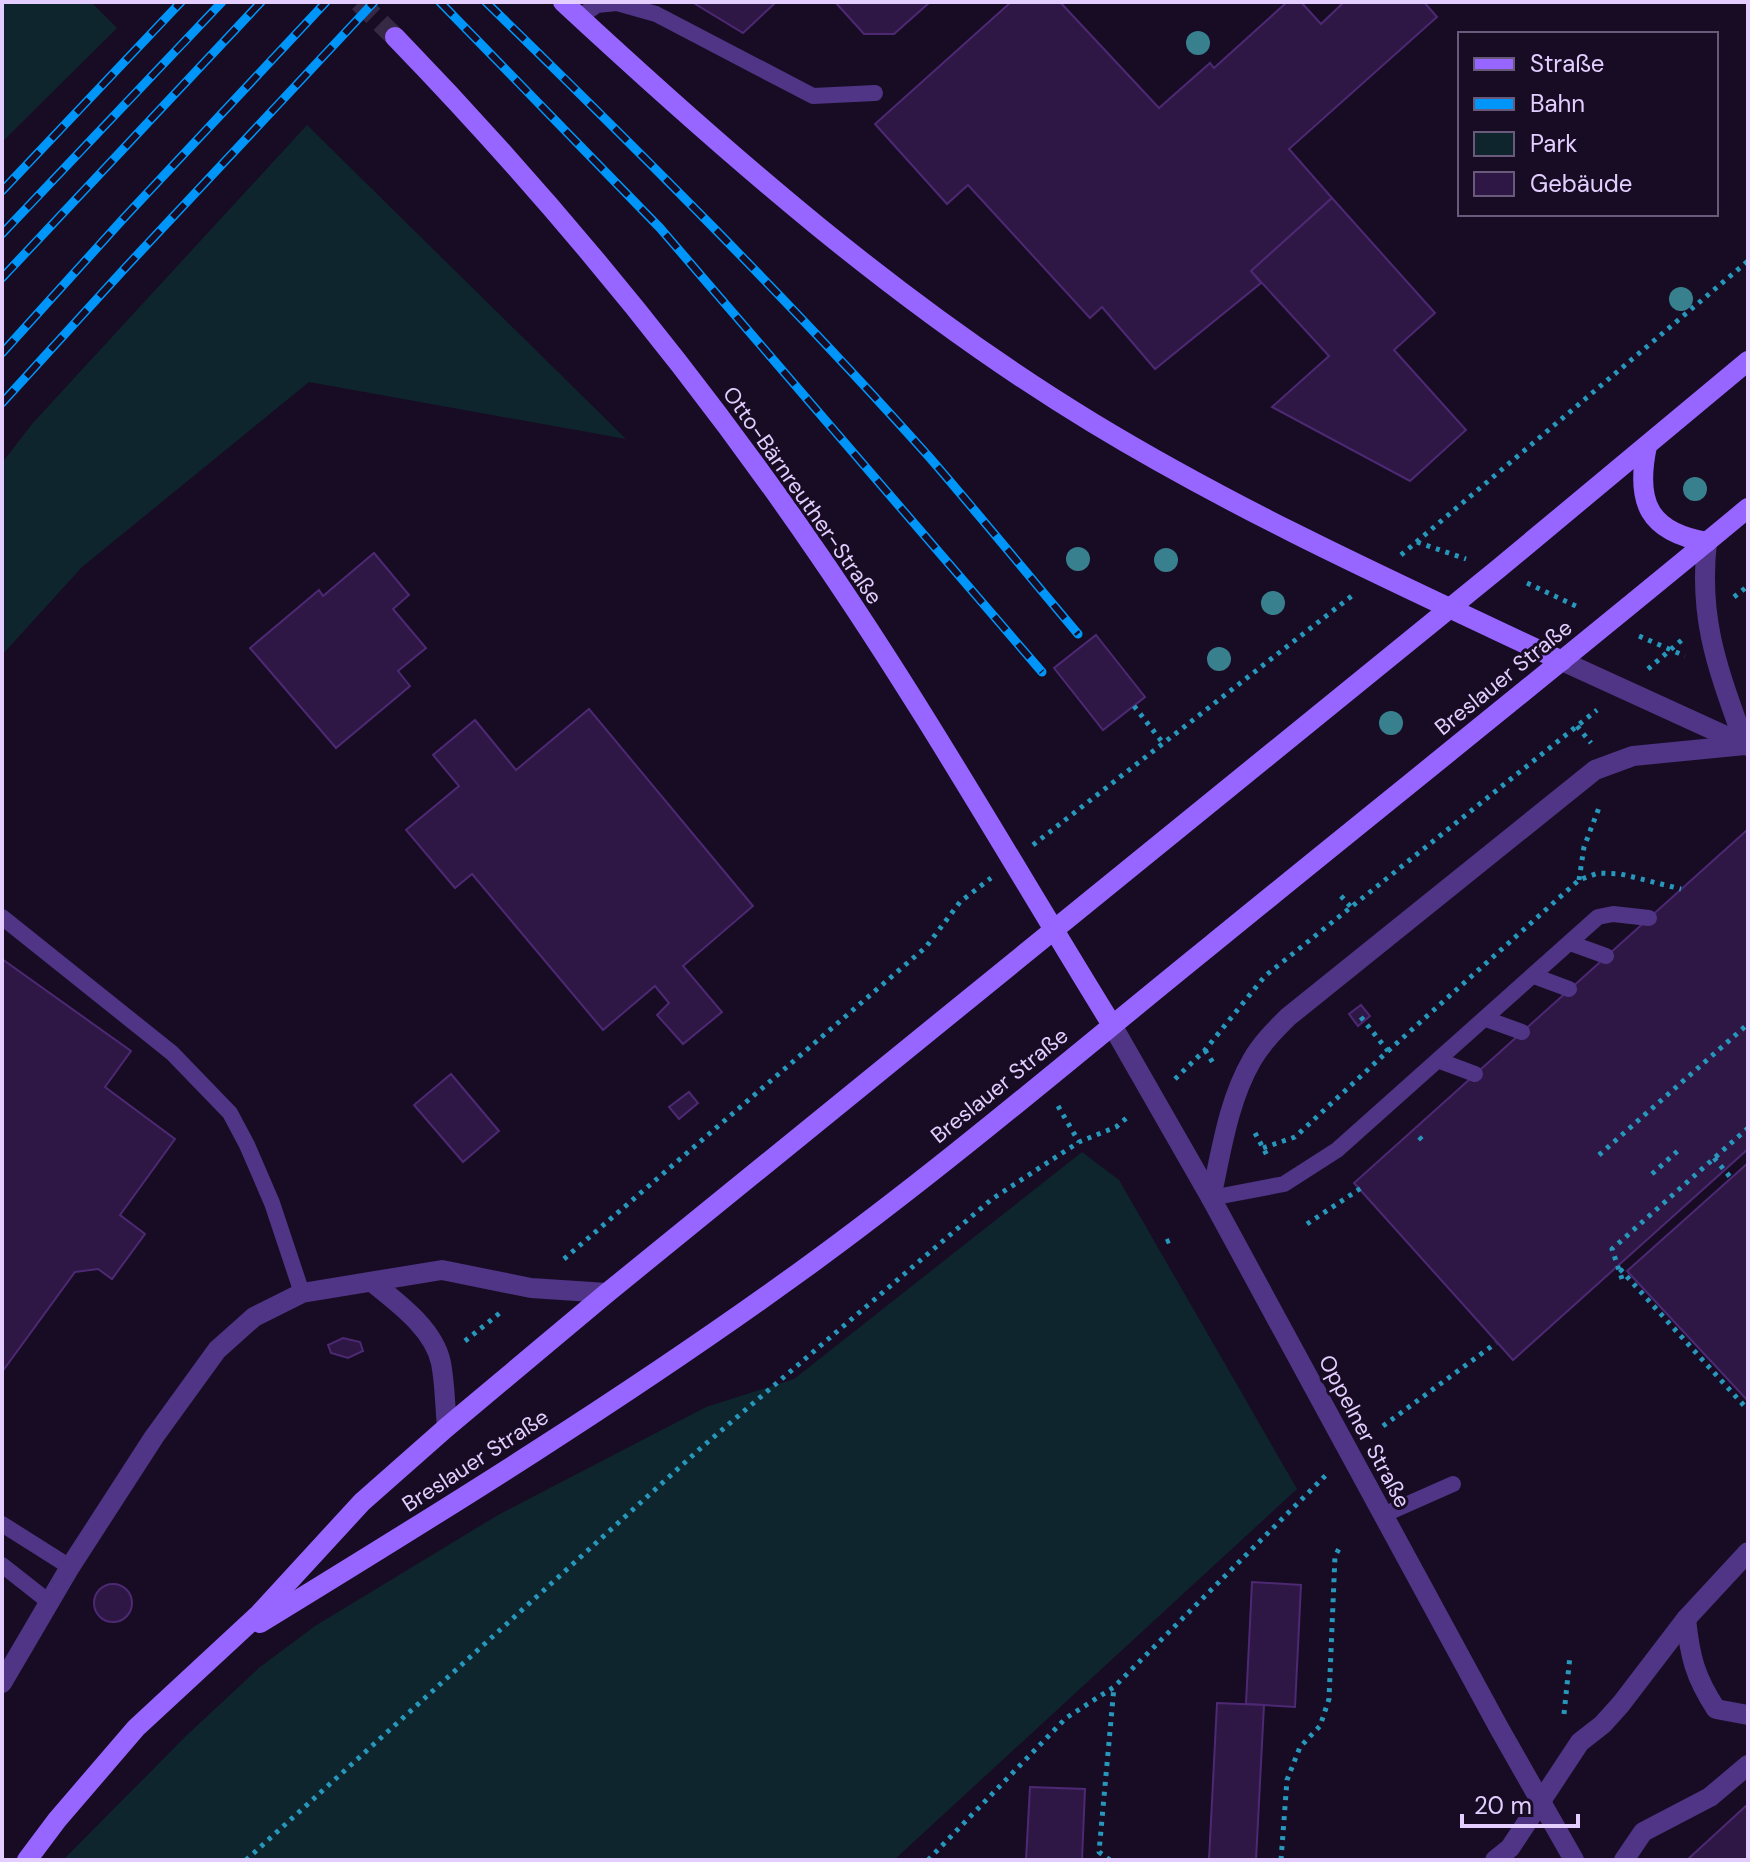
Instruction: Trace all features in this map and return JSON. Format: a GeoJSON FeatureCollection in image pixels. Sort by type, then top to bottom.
{"type":"FeatureCollection","features":[{"type":"Feature","properties":{"kind":"main road"},"geometry":{"type":"LineString","coordinates":[[563,2],[638,72],[795,207],[958,333],[1049,395],[1251,512],[1562,661]]}},
{"type":"Feature","properties":{"kind":"main road","name":"Otto-Bärnreuther-Straße"},"geometry":{"type":"LineString","coordinates":[[395,37],[553,209],[742,447],[877,643],[1112,1025]]}},
{"type":"Feature","properties":{"kind":"main road","name":"Breslauer Straße"},"geometry":{"type":"LineString","coordinates":[[27,1860],[136,1728],[236,1637],[362,1502],[447,1427],[1748,361]]}},
{"type":"Feature","properties":{"kind":"main road"},"geometry":{"type":"LineString","coordinates":[[1647,446],[1643,477],[1653,517],[1666,530],[1707,542]]}},
{"type":"Feature","properties":{"kind":"main road","name":"Breslauer Straße"},"geometry":{"type":"LineString","coordinates":[[236,1637],[390,1544],[695,1346],[874,1216],[1748,508]]}},
{"type":"Feature","properties":{"kind":"street"},"geometry":{"type":"LineString","coordinates":[[1707,542],[1704,567],[1708,630],[1746,745]]}},
{"type":"Feature","properties":{"kind":"street"},"geometry":{"type":"LineString","coordinates":[[1562,661],[1746,745]]}},
{"type":"Feature","properties":{"kind":"street"},"geometry":{"type":"LineString","coordinates":[[1211,1198],[1236,1097],[1251,1061],[1271,1034],[1308,1001],[1582,779],[1609,764],[1655,753],[1746,745]]}},
{"type":"Feature","properties":{"kind":"street","name":"Oppelner Straße"},"geometry":{"type":"LineString","coordinates":[[1112,1025],[1211,1198],[1574,1860]]}},
{"type":"Feature","properties":{"kind":"street"},"geometry":{"type":"LineString","coordinates":[[2,1683],[70,1567],[154,1437],[217,1350],[254,1317],[276,1303],[302,1293],[442,1270],[531,1288],[607,1293]]}},
{"type":"Feature","properties":{"kind":"street","name":"Breslauer Straße"},"geometry":{"type":"LineString","coordinates":[[372,1282],[405,1309],[427,1334],[441,1360],[447,1427]]}},
{"type":"Feature","properties":{"kind":"street"},"geometry":{"type":"LineString","coordinates":[[1495,1860],[1510,1848],[1580,1742],[1603,1724],[1621,1704],[1686,1619],[1748,1552]]}},
{"type":"Feature","properties":{"kind":"street"},"geometry":{"type":"LineString","coordinates":[[1686,1619],[1689,1653],[1699,1683],[1716,1709],[1748,1715]]}},
{"type":"Feature","properties":{"kind":"street"},"geometry":{"type":"LineString","coordinates":[[1624,1860],[1643,1832],[1710,1797],[1748,1765]]}},
{"type":"Feature","properties":{"kind":"lane"},"geometry":{"type":"LineString","coordinates":[[579,17],[597,5],[617,3],[656,14],[813,96],[875,93]]}},
{"type":"Feature","properties":{"kind":"lane"},"geometry":{"type":"LineString","coordinates":[[1211,1198],[1249,1193],[1292,1180],[1337,1150],[1598,917],[1613,914],[1649,918]]}},
{"type":"Feature","properties":{"kind":"lane"},"geometry":{"type":"LineString","coordinates":[[2,917],[172,1053],[230,1113],[272,1203],[302,1293]]}},
{"type":"Feature","properties":{"kind":"lane"},"geometry":{"type":"LineString","coordinates":[[1570,943],[1606,956]]}},
{"type":"Feature","properties":{"kind":"lane"},"geometry":{"type":"LineString","coordinates":[[1534,976],[1569,989]]}},
{"type":"Feature","properties":{"kind":"lane"},"geometry":{"type":"LineString","coordinates":[[1486,1019],[1522,1032]]}},
{"type":"Feature","properties":{"kind":"lane"},"geometry":{"type":"LineString","coordinates":[[1440,1061],[1475,1074]]}},
{"type":"Feature","properties":{"kind":"lane"},"geometry":{"type":"LineString","coordinates":[[1383,1515],[1453,1484]]}},
{"type":"Feature","properties":{"kind":"lane"},"geometry":{"type":"LineString","coordinates":[[2,1524],[70,1567]]}},
{"type":"Feature","properties":{"kind":"lane"},"geometry":{"type":"LineString","coordinates":[[2,1565],[49,1602]]}},
{"type":"Feature","properties":{"kind":"path"},"geometry":{"type":"LineString","coordinates":[[441,1360],[531,1288],[926,947],[960,902],[1378,575],[1748,261]]}},
{"type":"Feature","properties":{"kind":"path"},"geometry":{"type":"LineString","coordinates":[[1205,1050],[1265,976],[1624,689]]}},
{"type":"Feature","properties":{"kind":"path"},"geometry":{"type":"LineString","coordinates":[[1134,706],[1163,743]]}},
{"type":"Feature","properties":{"kind":"path"},"geometry":{"type":"LineString","coordinates":[[1579,880],[1584,847],[1607,786],[1609,764]]}},
{"type":"Feature","properties":{"kind":"path"},"geometry":{"type":"LineString","coordinates":[[1263,1148],[1295,1137],[1579,880],[1598,873],[1621,874],[1681,889]]}},
{"type":"Feature","properties":{"kind":"path"},"geometry":{"type":"LineString","coordinates":[[1341,896],[1351,908]]}},
{"type":"Feature","properties":{"kind":"path"},"geometry":{"type":"LineString","coordinates":[[1360,1016],[1388,1051]]}},
{"type":"Feature","properties":{"kind":"path"},"geometry":{"type":"LineString","coordinates":[[1599,1155],[1748,1024]]}},
{"type":"Feature","properties":{"kind":"path"},"geometry":{"type":"LineString","coordinates":[[1043,1081],[1079,1142]]}},
{"type":"Feature","properties":{"kind":"path"},"geometry":{"type":"LineString","coordinates":[[246,1860],[714,1436],[992,1199],[1079,1142],[1116,1127]]}},
{"type":"Feature","properties":{"kind":"path"},"geometry":{"type":"LineString","coordinates":[[1622,1279],[1612,1249],[1748,1128]]}},
{"type":"Feature","properties":{"kind":"path"},"geometry":{"type":"LineString","coordinates":[[1652,1174],[1681,1148]]}},
{"type":"Feature","properties":{"kind":"path"},"geometry":{"type":"LineString","coordinates":[[1714,1158],[1731,1178]]}},
{"type":"Feature","properties":{"kind":"path"},"geometry":{"type":"LineString","coordinates":[[1307,1224],[1361,1188]]}},
{"type":"Feature","properties":{"kind":"path"},"geometry":{"type":"LineString","coordinates":[[1166,1242],[1175,1238]]}},
{"type":"Feature","properties":{"kind":"path"},"geometry":{"type":"LineString","coordinates":[[1618,1267],[1729,1395],[1748,1410]]}},
{"type":"Feature","properties":{"kind":"path"},"geometry":{"type":"LineString","coordinates":[[1383,1426],[1496,1343]]}},
{"type":"Feature","properties":{"kind":"path"},"geometry":{"type":"LineString","coordinates":[[928,1860],[1066,1718],[1114,1687],[1348,1451]]}},
{"type":"Feature","properties":{"kind":"path"},"geometry":{"type":"LineString","coordinates":[[1281,1860],[1287,1780],[1300,1747],[1320,1726],[1329,1699],[1335,1556],[1341,1545]]}},
{"type":"Feature","properties":{"kind":"path"},"geometry":{"type":"LineString","coordinates":[[1564,1714],[1570,1656]]}},
{"type":"Feature","properties":{"kind":"path"},"geometry":{"type":"LineString","coordinates":[[1110,1860],[1099,1852],[1114,1687]]}},
{"type":"Feature","properties":{"kind":"green space"},"geometry":{"type":"Polygon","coordinates":[[[2,2],[91,2],[117,28],[2,142],[2,2]]]}},
{"type":"Feature","properties":{"kind":"green space"},"geometry":{"type":"Polygon","coordinates":[[[307,125],[626,439],[309,382],[82,567],[2,655],[2,463],[32,424],[307,125]]]}},
{"type":"Feature","properties":{"kind":"green space"},"geometry":{"type":"Polygon","coordinates":[[[1082,1152],[1119,1180],[1297,1489],[894,1860],[63,1860],[187,1735],[260,1667],[315,1626],[498,1515],[706,1407],[794,1379],[1082,1152]]]}},
{"type":"Feature","properties":{"kind":"building"},"geometry":{"type":"Polygon","coordinates":[[[692,2],[773,2],[774,4],[743,33],[692,2]]]}},
{"type":"Feature","properties":{"kind":"building"},"geometry":{"type":"Polygon","coordinates":[[[835,2],[930,2],[894,34],[864,34],[835,2]]]}},
{"type":"Feature","properties":{"kind":"building"},"geometry":{"type":"Polygon","coordinates":[[[1011,2],[1060,2],[1159,108],[1210,63],[1214,68],[1287,2],[1301,2],[1321,24],[1344,2],[1424,2],[1437,17],[1289,149],[1332,198],[1251,271],[1261,283],[1155,369],[1102,307],[1090,318],[968,185],[947,204],[875,124],[1011,2]]]}},
{"type":"Feature","properties":{"kind":"building"},"geometry":{"type":"Polygon","coordinates":[[[1332,198],[1435,313],[1394,350],[1466,430],[1410,481],[1272,407],[1329,356],[1251,271],[1332,198]]]}},
{"type":"Feature","properties":{"kind":"building"},"geometry":{"type":"Polygon","coordinates":[[[374,553],[409,595],[393,609],[426,648],[398,671],[410,686],[336,748],[250,648],[319,590],[323,596],[374,553]]]}},
{"type":"Feature","properties":{"kind":"building"},"geometry":{"type":"Polygon","coordinates":[[[1096,635],[1145,697],[1103,730],[1054,668],[1096,635]]]}},
{"type":"Feature","properties":{"kind":"building"},"geometry":{"type":"Polygon","coordinates":[[[589,709],[753,906],[683,966],[722,1012],[683,1044],[657,1015],[669,1003],[655,986],[603,1030],[472,874],[455,888],[406,830],[459,786],[433,755],[475,720],[516,770],[589,709]]]}},
{"type":"Feature","properties":{"kind":"building"},"geometry":{"type":"Polygon","coordinates":[[[1746,831],[1748,1149],[1513,1360],[1354,1183],[1746,831]]]}},
{"type":"Feature","properties":{"kind":"building"},"geometry":{"type":"Polygon","coordinates":[[[2,959],[131,1051],[105,1087],[175,1139],[120,1215],[145,1234],[112,1279],[98,1269],[75,1272],[2,1372],[2,959]]]}},
{"type":"Feature","properties":{"kind":"building"},"geometry":{"type":"Polygon","coordinates":[[[1361,1005],[1370,1016],[1358,1026],[1349,1014],[1361,1005]]]}},
{"type":"Feature","properties":{"kind":"building"},"geometry":{"type":"Polygon","coordinates":[[[451,1074],[499,1131],[463,1162],[414,1105],[451,1074]]]}},
{"type":"Feature","properties":{"kind":"building"},"geometry":{"type":"Polygon","coordinates":[[[689,1092],[698,1103],[679,1119],[669,1107],[689,1092]]]}},
{"type":"Feature","properties":{"kind":"building"},"geometry":{"type":"Polygon","coordinates":[[[1748,1163],[1748,1401],[1627,1271],[1748,1163]]]}},
{"type":"Feature","properties":{"kind":"building"},"geometry":{"type":"Polygon","coordinates":[[[343,1338],[360,1342],[363,1351],[348,1358],[331,1353],[328,1345],[343,1338]]]}},
{"type":"Feature","properties":{"kind":"building"},"geometry":{"type":"Polygon","coordinates":[[[1252,1582],[1301,1585],[1295,1707],[1246,1704],[1252,1582]]]}},
{"type":"Feature","properties":{"kind":"building"},"geometry":{"type":"Polygon","coordinates":[[[113,1584],[127,1589],[132,1603],[127,1617],[113,1622],[99,1617],[94,1603],[99,1589],[113,1584]]]}},
{"type":"Feature","properties":{"kind":"building"},"geometry":{"type":"Polygon","coordinates":[[[1217,1703],[1264,1705],[1256,1860],[1209,1860],[1217,1703]]]}},
{"type":"Feature","properties":{"kind":"building"},"geometry":{"type":"Polygon","coordinates":[[[1030,1787],[1085,1789],[1082,1860],[1026,1860],[1030,1787]]]}},
{"type":"Feature","properties":{"kind":"building"},"geometry":{"type":"Polygon","coordinates":[[[1748,1804],[1748,1860],[1687,1860],[1748,1804]]]}},
{"type":"Feature","properties":{"kind":"tunnel"},"geometry":{"type":"LineString","coordinates":[[359,2],[395,37]]}},
{"type":"Feature","properties":{"kind":"railway"},"geometry":{"type":"LineString","coordinates":[[2,191],[181,2]]}},
{"type":"Feature","properties":{"kind":"railway"},"geometry":{"type":"LineString","coordinates":[[2,234],[222,2]]}},
{"type":"Feature","properties":{"kind":"railway"},"geometry":{"type":"LineString","coordinates":[[2,278],[261,2]]}},
{"type":"Feature","properties":{"kind":"railway"},"geometry":{"type":"LineString","coordinates":[[2,353],[326,2]]}},
{"type":"Feature","properties":{"kind":"railway"},"geometry":{"type":"LineString","coordinates":[[2,403],[374,2]]}},
{"type":"Feature","properties":{"kind":"railway"},"geometry":{"type":"LineString","coordinates":[[440,2],[660,228],[1042,672]]}},
{"type":"Feature","properties":{"kind":"railway"},"geometry":{"type":"LineString","coordinates":[[486,2],[823,341],[930,458],[1078,634]]}}]}
